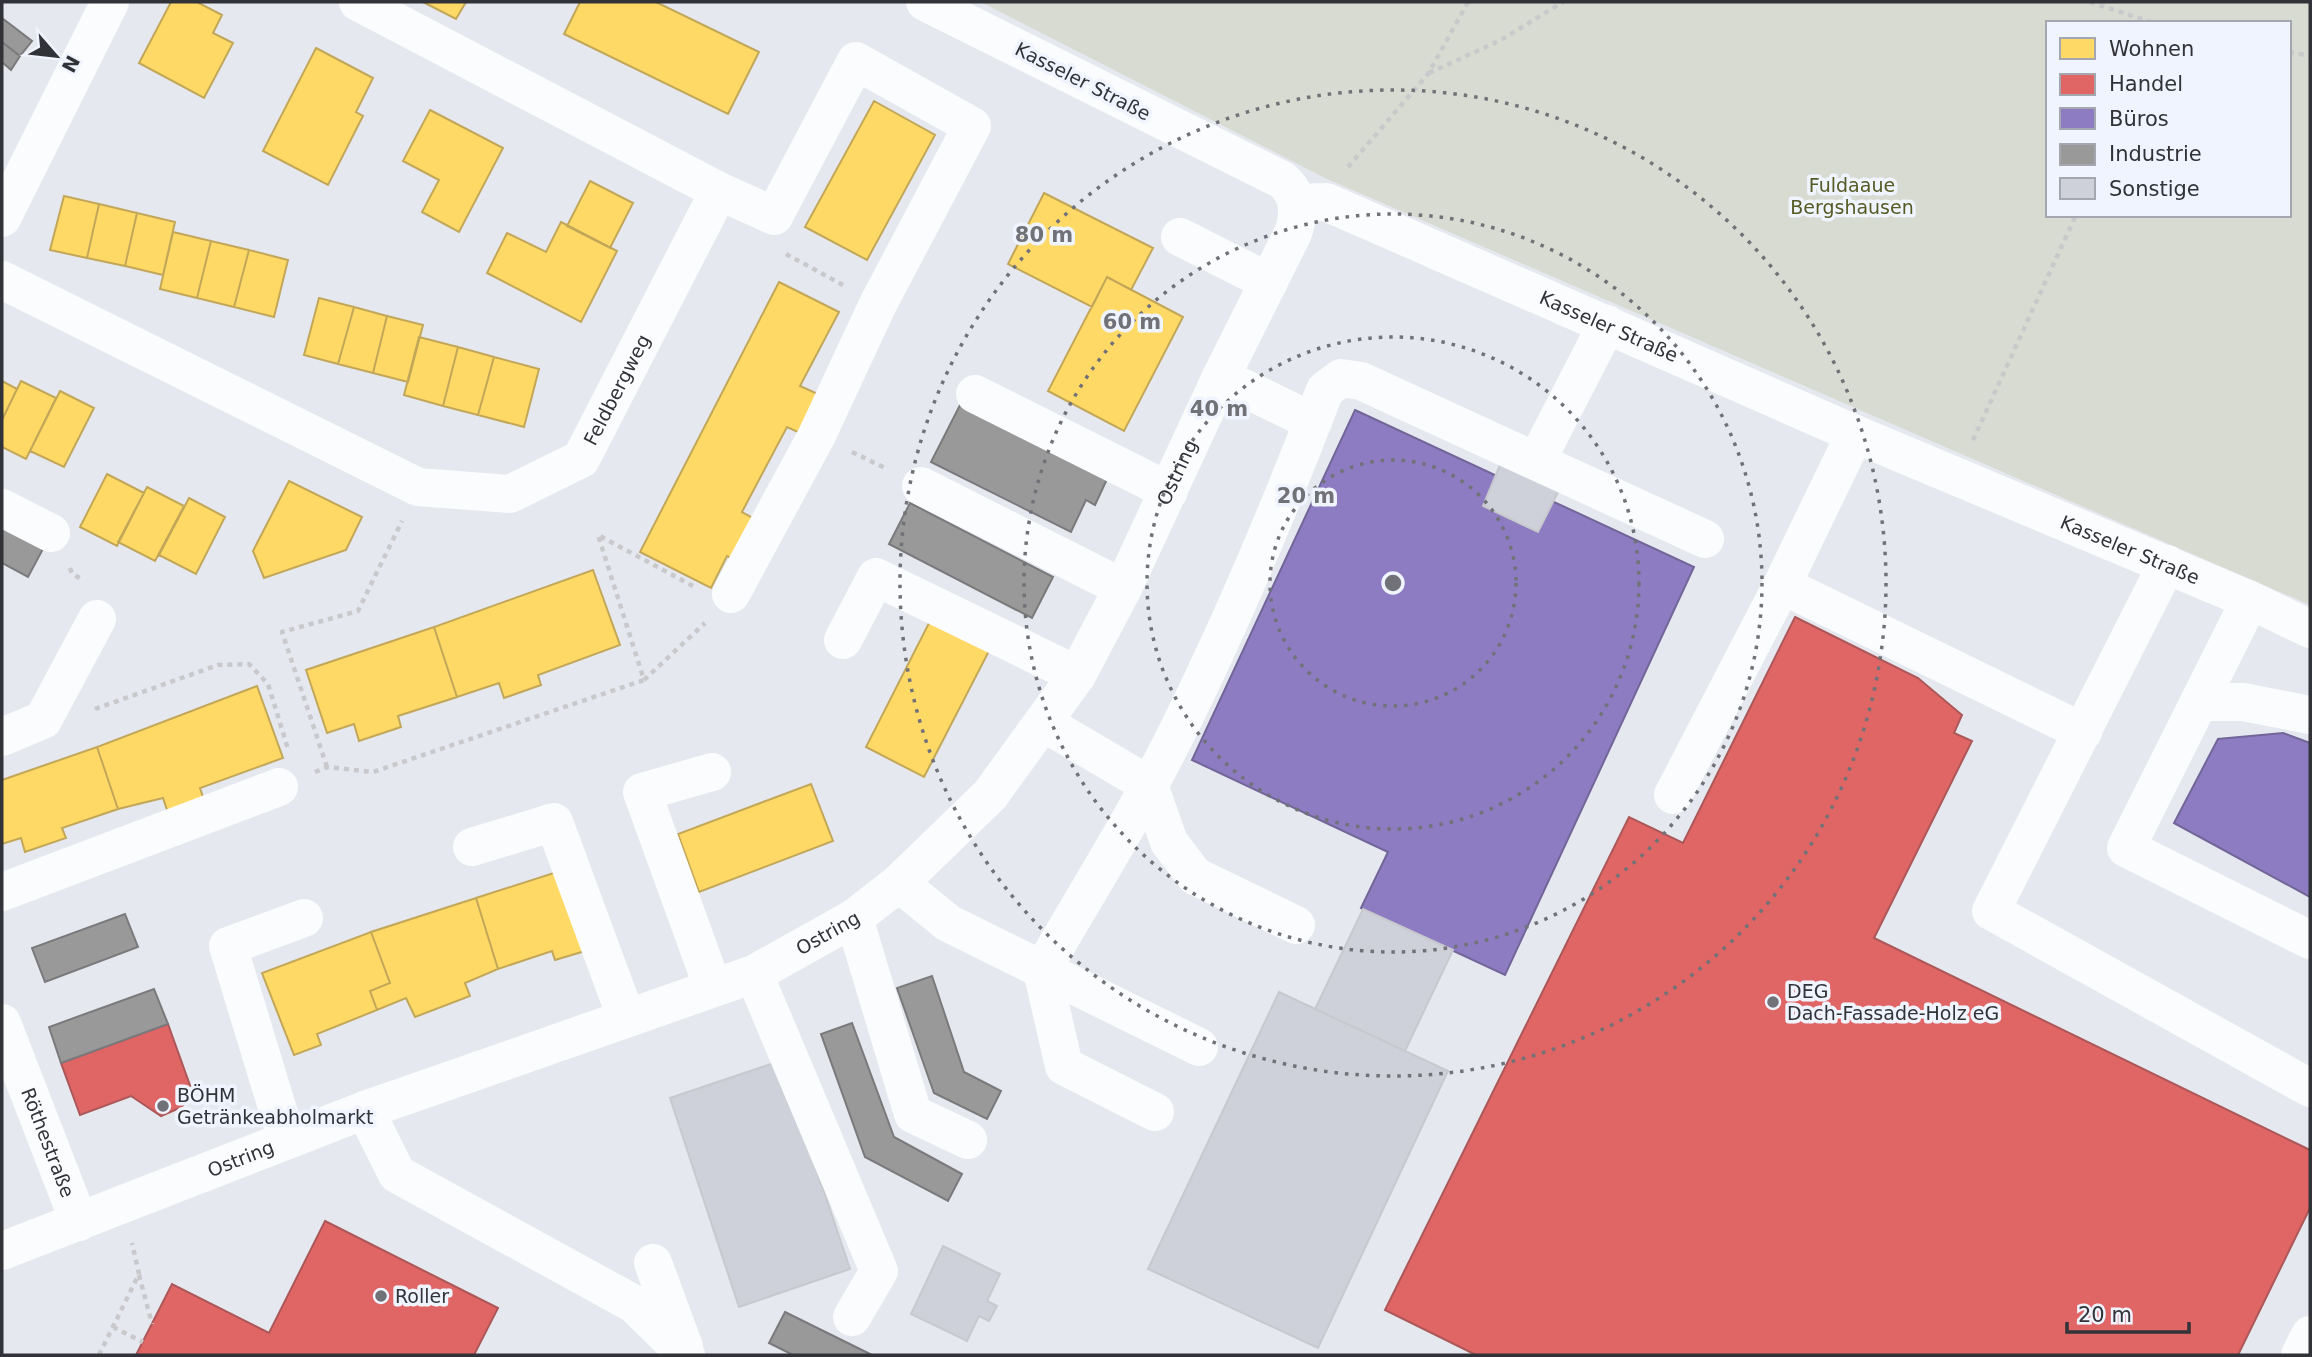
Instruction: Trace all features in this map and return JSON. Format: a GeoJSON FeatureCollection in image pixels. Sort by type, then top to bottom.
{"type":"FeatureCollection","features":[{"type":"Feature","properties":{"kind":"street"},"geometry":{"type":"LineString","coordinates":[[2,218],[110,2]]}},
{"type":"Feature","properties":{"kind":"street"},"geometry":{"type":"LineString","coordinates":[[358,2],[719,191],[774,216],[856,61],[972,126],[878,304],[817,435],[728,598]]}},
{"type":"Feature","properties":{"kind":"street","name":"Kasseler Straße"},"geometry":{"type":"LineString","coordinates":[[925,2],[1282,180],[1312,202],[1606,324],[1855,434],[2167,564],[2310,629]]}},
{"type":"Feature","properties":{"kind":"street","name":"Feldbergweg"},"geometry":{"type":"LineString","coordinates":[[2,280],[418,487],[510,494],[581,458],[719,191]]}},
{"type":"Feature","properties":{"kind":"street","name":"Ostring"},"geometry":{"type":"LineString","coordinates":[[2,1251],[365,1110],[754,974],[854,918],[899,883],[990,795],[1077,676],[1123,588],[1298,218],[1312,202]]}},
{"type":"Feature","properties":{"kind":"street"},"geometry":{"type":"LineString","coordinates":[[1180,237],[1269,282]]}},
{"type":"Feature","properties":{"kind":"street"},"geometry":{"type":"LineString","coordinates":[[1537,460],[1606,324]]}},
{"type":"Feature","properties":{"kind":"street"},"geometry":{"type":"LineString","coordinates":[[1221,377],[1313,422]]}},
{"type":"Feature","properties":{"kind":"street"},"geometry":{"type":"LineString","coordinates":[[1155,1112],[1064,1066],[1042,970],[1149,785],[1185,717],[1257,560],[1325,390],[1341,378],[1361,381],[1705,539]]}},
{"type":"Feature","properties":{"kind":"street"},"geometry":{"type":"LineString","coordinates":[[975,394],[1169,491]]}},
{"type":"Feature","properties":{"kind":"street"},"geometry":{"type":"LineString","coordinates":[[1672,795],[1782,585],[1855,434]]}},
{"type":"Feature","properties":{"kind":"street"},"geometry":{"type":"LineString","coordinates":[[921,486],[1123,588]]}},
{"type":"Feature","properties":{"kind":"street"},"geometry":{"type":"LineString","coordinates":[[2,508],[51,533]]}},
{"type":"Feature","properties":{"kind":"street"},"geometry":{"type":"LineString","coordinates":[[2167,564],[1992,911],[2310,1088]]}},
{"type":"Feature","properties":{"kind":"street"},"geometry":{"type":"LineString","coordinates":[[844,640],[876,577],[1077,676]]}},
{"type":"Feature","properties":{"kind":"street"},"geometry":{"type":"LineString","coordinates":[[1782,585],[2083,732]]}},
{"type":"Feature","properties":{"kind":"street"},"geometry":{"type":"LineString","coordinates":[[2250,600],[2126,848],[2310,940]]}},
{"type":"Feature","properties":{"kind":"street"},"geometry":{"type":"LineString","coordinates":[[2,737],[43,720],[95,602]]}},
{"type":"Feature","properties":{"kind":"street"},"geometry":{"type":"LineString","coordinates":[[2199,702],[2243,702],[2310,715]]}},
{"type":"Feature","properties":{"kind":"street"},"geometry":{"type":"LineString","coordinates":[[1044,723],[1149,785],[1169,842],[1195,876],[1296,926]]}},
{"type":"Feature","properties":{"kind":"street"},"geometry":{"type":"LineString","coordinates":[[712,772],[642,792],[713,988]]}},
{"type":"Feature","properties":{"kind":"street"},"geometry":{"type":"LineString","coordinates":[[2,892],[288,783]]}},
{"type":"Feature","properties":{"kind":"street"},"geometry":{"type":"LineString","coordinates":[[472,847],[554,822],[626,1017]]}},
{"type":"Feature","properties":{"kind":"street"},"geometry":{"type":"LineString","coordinates":[[899,883],[948,923],[1199,1047]]}},
{"type":"Feature","properties":{"kind":"street"},"geometry":{"type":"LineString","coordinates":[[287,1140],[228,946],[304,918]]}},
{"type":"Feature","properties":{"kind":"street"},"geometry":{"type":"LineString","coordinates":[[854,918],[913,1114],[968,1140]]}},
{"type":"Feature","properties":{"kind":"street"},"geometry":{"type":"LineString","coordinates":[[754,974],[879,1271],[852,1317]]}},
{"type":"Feature","properties":{"kind":"street","name":"Röthestraße"},"geometry":{"type":"LineString","coordinates":[[2,1027],[79,1222]]}},
{"type":"Feature","properties":{"kind":"street"},"geometry":{"type":"LineString","coordinates":[[365,1110],[397,1174],[634,1304],[686,1355]]}},
{"type":"Feature","properties":{"kind":"street"},"geometry":{"type":"LineString","coordinates":[[653,1263],[686,1355]]}},
{"type":"Feature","properties":{"kind":"street"},"geometry":{"type":"LineString","coordinates":[[2300,1355],[2310,1335]]}},
{"type":"Feature","properties":{"kind":"path"},"geometry":{"type":"LineString","coordinates":[[1312,202],[1347,168],[1428,74],[1468,2]]}},
{"type":"Feature","properties":{"kind":"path"},"geometry":{"type":"LineString","coordinates":[[1428,74],[1499,41],[1563,2]]}},
{"type":"Feature","properties":{"kind":"path"},"geometry":{"type":"LineString","coordinates":[[2090,2],[2148,21]]}},
{"type":"Feature","properties":{"kind":"path"},"geometry":{"type":"LineString","coordinates":[[2291,52],[2310,56]]}},
{"type":"Feature","properties":{"kind":"path"},"geometry":{"type":"LineString","coordinates":[[1956,477],[2075,217]]}},
{"type":"Feature","properties":{"kind":"path"},"geometry":{"type":"LineString","coordinates":[[781,251],[878,304]]}},
{"type":"Feature","properties":{"kind":"path"},"geometry":{"type":"LineString","coordinates":[[817,435],[921,486]]}},
{"type":"Feature","properties":{"kind":"path"},"geometry":{"type":"LineString","coordinates":[[327,767],[282,632],[358,611],[418,487]]}},
{"type":"Feature","properties":{"kind":"path"},"geometry":{"type":"LineString","coordinates":[[51,533],[72,574],[95,602]]}},
{"type":"Feature","properties":{"kind":"path"},"geometry":{"type":"LineString","coordinates":[[43,720],[89,711],[218,665],[249,664],[268,684],[288,783],[327,767],[373,772],[644,680],[728,598],[597,535],[644,680]]}},
{"type":"Feature","properties":{"kind":"path"},"geometry":{"type":"LineString","coordinates":[[125,1204],[152,1324]]}},
{"type":"Feature","properties":{"kind":"path"},"geometry":{"type":"LineString","coordinates":[[99,1355],[139,1274]]}},
{"type":"Feature","properties":{"kind":"path"},"geometry":{"type":"LineString","coordinates":[[113,1327],[143,1342]]}},
{"type":"Feature","properties":{"kind":"green space","name":"Fuldaaue Bergshausen"},"geometry":{"type":"Polygon","coordinates":[[[981,2],[2310,2],[2310,605],[1327,179],[981,2]]]}},
{"type":"Feature","properties":{"kind":"building: Wohnen"},"geometry":{"type":"Polygon","coordinates":[[[171,2],[197,2],[222,15],[213,33],[233,43],[204,98],[139,63],[171,2]]]}},
{"type":"Feature","properties":{"kind":"building: Wohnen"},"geometry":{"type":"Polygon","coordinates":[[[423,2],[466,2],[456,19],[423,2]]]}},
{"type":"Feature","properties":{"kind":"building: Wohnen"},"geometry":{"type":"Polygon","coordinates":[[[580,2],[656,2],[759,52],[728,114],[564,34],[580,2]]]}},
{"type":"Feature","properties":{"kind":"building: Wohnen"},"geometry":{"type":"Polygon","coordinates":[[[316,48],[373,78],[356,112],[363,116],[328,185],[263,151],[316,48]]]}},
{"type":"Feature","properties":{"kind":"building: Wohnen"},"geometry":{"type":"Polygon","coordinates":[[[874,101],[935,135],[867,260],[805,227],[874,101]]]}},
{"type":"Feature","properties":{"kind":"building: Wohnen"},"geometry":{"type":"Polygon","coordinates":[[[430,110],[503,148],[459,232],[422,212],[439,180],[403,161],[430,110]]]}},
{"type":"Feature","properties":{"kind":"building: Wohnen"},"geometry":{"type":"Polygon","coordinates":[[[590,181],[633,203],[610,248],[567,226],[590,181]]]}},
{"type":"Feature","properties":{"kind":"building: Wohnen"},"geometry":{"type":"Polygon","coordinates":[[[1044,193],[1153,248],[1131,290],[1107,277],[1092,307],[1008,264],[1044,193]]]}},
{"type":"Feature","properties":{"kind":"building: Wohnen"},"geometry":{"type":"Polygon","coordinates":[[[64,196],[99,204],[87,258],[50,250],[64,196]]]}},
{"type":"Feature","properties":{"kind":"building: Wohnen"},"geometry":{"type":"Polygon","coordinates":[[[99,204],[137,213],[125,266],[87,258],[99,204]]]}},
{"type":"Feature","properties":{"kind":"building: Wohnen"},"geometry":{"type":"Polygon","coordinates":[[[137,213],[175,222],[163,275],[125,266],[137,213]]]}},
{"type":"Feature","properties":{"kind":"building: Wohnen"},"geometry":{"type":"Polygon","coordinates":[[[561,222],[617,251],[581,322],[487,273],[507,233],[546,252],[561,222]]]}},
{"type":"Feature","properties":{"kind":"building: Wohnen"},"geometry":{"type":"Polygon","coordinates":[[[173,232],[211,241],[197,298],[160,289],[173,232]]]}},
{"type":"Feature","properties":{"kind":"building: Wohnen"},"geometry":{"type":"Polygon","coordinates":[[[211,241],[249,250],[234,307],[197,298],[211,241]]]}},
{"type":"Feature","properties":{"kind":"building: Wohnen"},"geometry":{"type":"Polygon","coordinates":[[[249,250],[288,260],[274,317],[234,307],[249,250]]]}},
{"type":"Feature","properties":{"kind":"building: Wohnen"},"geometry":{"type":"Polygon","coordinates":[[[1107,277],[1183,317],[1124,431],[1048,391],[1107,277]]]}},
{"type":"Feature","properties":{"kind":"building: Wohnen"},"geometry":{"type":"Polygon","coordinates":[[[779,282],[839,312],[800,386],[820,395],[800,433],[787,427],[742,512],[760,522],[739,562],[727,556],[711,588],[640,552],[779,282]]]}},
{"type":"Feature","properties":{"kind":"building: Wohnen"},"geometry":{"type":"Polygon","coordinates":[[[319,298],[354,307],[338,364],[304,355],[319,298]]]}},
{"type":"Feature","properties":{"kind":"building: Wohnen"},"geometry":{"type":"Polygon","coordinates":[[[354,307],[387,316],[373,373],[338,364],[354,307]]]}},
{"type":"Feature","properties":{"kind":"building: Wohnen"},"geometry":{"type":"Polygon","coordinates":[[[387,316],[423,325],[408,382],[373,373],[387,316]]]}},
{"type":"Feature","properties":{"kind":"building: Wohnen"},"geometry":{"type":"Polygon","coordinates":[[[419,337],[458,347],[443,406],[404,395],[419,337]]]}},
{"type":"Feature","properties":{"kind":"building: Wohnen"},"geometry":{"type":"Polygon","coordinates":[[[458,347],[494,357],[478,415],[443,406],[458,347]]]}},
{"type":"Feature","properties":{"kind":"building: Wohnen"},"geometry":{"type":"Polygon","coordinates":[[[494,357],[539,369],[524,427],[478,415],[494,357]]]}},
{"type":"Feature","properties":{"kind":"building: Wohnen"},"geometry":{"type":"Polygon","coordinates":[[[2,381],[17,389],[2,420],[2,381]]]}},
{"type":"Feature","properties":{"kind":"building: Wohnen"},"geometry":{"type":"Polygon","coordinates":[[[21,381],[56,398],[26,459],[2,447],[2,420],[21,381]]]}},
{"type":"Feature","properties":{"kind":"building: Wohnen"},"geometry":{"type":"Polygon","coordinates":[[[60,391],[94,408],[64,467],[30,451],[60,391]]]}},
{"type":"Feature","properties":{"kind":"building: Wohnen"},"geometry":{"type":"Polygon","coordinates":[[[107,474],[144,493],[117,546],[80,527],[107,474]]]}},
{"type":"Feature","properties":{"kind":"building: Wohnen"},"geometry":{"type":"Polygon","coordinates":[[[289,481],[362,517],[346,550],[264,578],[253,551],[289,481]]]}},
{"type":"Feature","properties":{"kind":"building: Wohnen"},"geometry":{"type":"Polygon","coordinates":[[[147,487],[184,506],[155,561],[118,542],[147,487]]]}},
{"type":"Feature","properties":{"kind":"building: Wohnen"},"geometry":{"type":"Polygon","coordinates":[[[189,498],[225,517],[196,574],[159,555],[189,498]]]}},
{"type":"Feature","properties":{"kind":"building: Wohnen"},"geometry":{"type":"Polygon","coordinates":[[[593,570],[620,645],[538,675],[541,685],[504,698],[499,683],[457,697],[434,627],[593,570]]]}},
{"type":"Feature","properties":{"kind":"building: Wohnen"},"geometry":{"type":"Polygon","coordinates":[[[930,621],[989,651],[924,777],[866,747],[930,621]]]}},
{"type":"Feature","properties":{"kind":"building: Wohnen"},"geometry":{"type":"Polygon","coordinates":[[[434,627],[457,697],[398,716],[401,727],[359,741],[354,724],[327,733],[306,670],[434,627]]]}},
{"type":"Feature","properties":{"kind":"building: Wohnen"},"geometry":{"type":"Polygon","coordinates":[[[257,686],[283,758],[200,788],[204,800],[168,813],[163,798],[118,809],[97,747],[257,686]]]}},
{"type":"Feature","properties":{"kind":"building: Wohnen"},"geometry":{"type":"Polygon","coordinates":[[[97,747],[118,809],[62,828],[66,838],[25,852],[21,838],[2,844],[2,780],[97,747]]]}},
{"type":"Feature","properties":{"kind":"building: Wohnen"},"geometry":{"type":"Polygon","coordinates":[[[811,784],[833,841],[699,892],[678,834],[811,784]]]}},
{"type":"Feature","properties":{"kind":"building: Wohnen"},"geometry":{"type":"Polygon","coordinates":[[[560,871],[585,951],[555,960],[552,951],[498,969],[476,898],[560,871]]]}},
{"type":"Feature","properties":{"kind":"building: Wohnen"},"geometry":{"type":"Polygon","coordinates":[[[476,898],[498,969],[465,983],[470,996],[415,1017],[406,998],[377,1010],[370,991],[390,983],[371,932],[476,898]]]}},
{"type":"Feature","properties":{"kind":"building: Wohnen"},"geometry":{"type":"Polygon","coordinates":[[[371,932],[390,983],[370,991],[377,1010],[317,1034],[321,1045],[294,1055],[262,973],[371,932]]]}},
{"type":"Feature","properties":{"kind":"building: Handel","name":"DEG Dach-Fassade-Holz eG"},"geometry":{"type":"Polygon","coordinates":[[[1795,617],[1918,678],[1962,715],[1954,733],[1972,741],[1874,938],[2310,1150],[2310,1208],[2238,1355],[1476,1355],[1385,1310],[1629,817],[1683,843],[1795,617]]]}},
{"type":"Feature","properties":{"kind":"building: Handel"},"geometry":{"type":"Polygon","coordinates":[[[168,1024],[192,1091],[182,1107],[161,1116],[131,1096],[80,1115],[61,1063],[168,1024]]]}},
{"type":"Feature","properties":{"kind":"building: Handel","name":"Roller"},"geometry":{"type":"Polygon","coordinates":[[[325,1221],[498,1308],[474,1355],[136,1355],[172,1284],[269,1333],[325,1221]]]}},
{"type":"Feature","properties":{"kind":"building: Büros"},"geometry":{"type":"Polygon","coordinates":[[[1355,410],[1497,476],[1483,506],[1538,532],[1552,501],[1694,567],[1505,975],[1361,908],[1388,852],[1192,760],[1355,410]]]}},
{"type":"Feature","properties":{"kind":"building: Büros"},"geometry":{"type":"Polygon","coordinates":[[[2283,733],[2310,743],[2310,897],[2174,823],[2218,739],[2283,733]]]}},
{"type":"Feature","properties":{"kind":"building: Industrie"},"geometry":{"type":"Polygon","coordinates":[[[2,18],[32,41],[20,56],[2,42],[2,18]]]}},
{"type":"Feature","properties":{"kind":"building: Industrie"},"geometry":{"type":"Polygon","coordinates":[[[2,42],[20,56],[11,70],[2,62],[2,42]]]}},
{"type":"Feature","properties":{"kind":"building: Industrie"},"geometry":{"type":"Polygon","coordinates":[[[961,403],[1108,477],[1095,505],[1086,500],[1071,532],[931,462],[961,403]]]}},
{"type":"Feature","properties":{"kind":"building: Industrie"},"geometry":{"type":"Polygon","coordinates":[[[910,503],[1053,577],[1032,618],[889,544],[910,503]]]}},
{"type":"Feature","properties":{"kind":"building: Industrie"},"geometry":{"type":"Polygon","coordinates":[[[2,525],[44,547],[28,577],[2,563],[2,525]]]}},
{"type":"Feature","properties":{"kind":"building: Industrie"},"geometry":{"type":"Polygon","coordinates":[[[125,914],[138,947],[45,982],[32,948],[125,914]]]}},
{"type":"Feature","properties":{"kind":"building: Industrie"},"geometry":{"type":"Polygon","coordinates":[[[932,976],[964,1072],[1001,1091],[987,1119],[934,1093],[897,988],[932,976]]]}},
{"type":"Feature","properties":{"kind":"building: Industrie"},"geometry":{"type":"Polygon","coordinates":[[[154,989],[168,1024],[61,1063],[49,1027],[154,989]]]}},
{"type":"Feature","properties":{"kind":"building: Industrie"},"geometry":{"type":"Polygon","coordinates":[[[852,1023],[894,1137],[962,1174],[948,1201],[865,1157],[821,1034],[852,1023]]]}},
{"type":"Feature","properties":{"kind":"building: Industrie"},"geometry":{"type":"Polygon","coordinates":[[[785,1312],[872,1355],[793,1355],[769,1343],[785,1312]]]}},
{"type":"Feature","properties":{"kind":"building: Sonstige"},"geometry":{"type":"Polygon","coordinates":[[[1504,455],[1563,482],[1538,532],[1483,506],[1504,455]]]}},
{"type":"Feature","properties":{"kind":"building: Sonstige"},"geometry":{"type":"Polygon","coordinates":[[[1363,909],[1453,950],[1405,1051],[1315,1009],[1363,909]]]}},
{"type":"Feature","properties":{"kind":"building: Sonstige"},"geometry":{"type":"Polygon","coordinates":[[[1279,992],[1448,1071],[1318,1348],[1148,1269],[1279,992]]]}},
{"type":"Feature","properties":{"kind":"building: Sonstige"},"geometry":{"type":"Polygon","coordinates":[[[780,1061],[850,1269],[739,1307],[670,1098],[780,1061]]]}},
{"type":"Feature","properties":{"kind":"building: Sonstige"},"geometry":{"type":"Polygon","coordinates":[[[943,1246],[1000,1274],[987,1301],[997,1306],[989,1321],[979,1316],[967,1341],[911,1314],[943,1246]]]}},
{"type":"Feature","properties":{"kind":"place","name":"DEG Dach-Fassade-Holz eG"},"geometry":{"type":"Point","coordinates":[1773,1002]}},
{"type":"Feature","properties":{"kind":"place","name":"BÖHM Getränkeabholmarkt"},"geometry":{"type":"Point","coordinates":[163,1106]}},
{"type":"Feature","properties":{"kind":"place","name":"Roller"},"geometry":{"type":"Point","coordinates":[381,1296]}}]}
